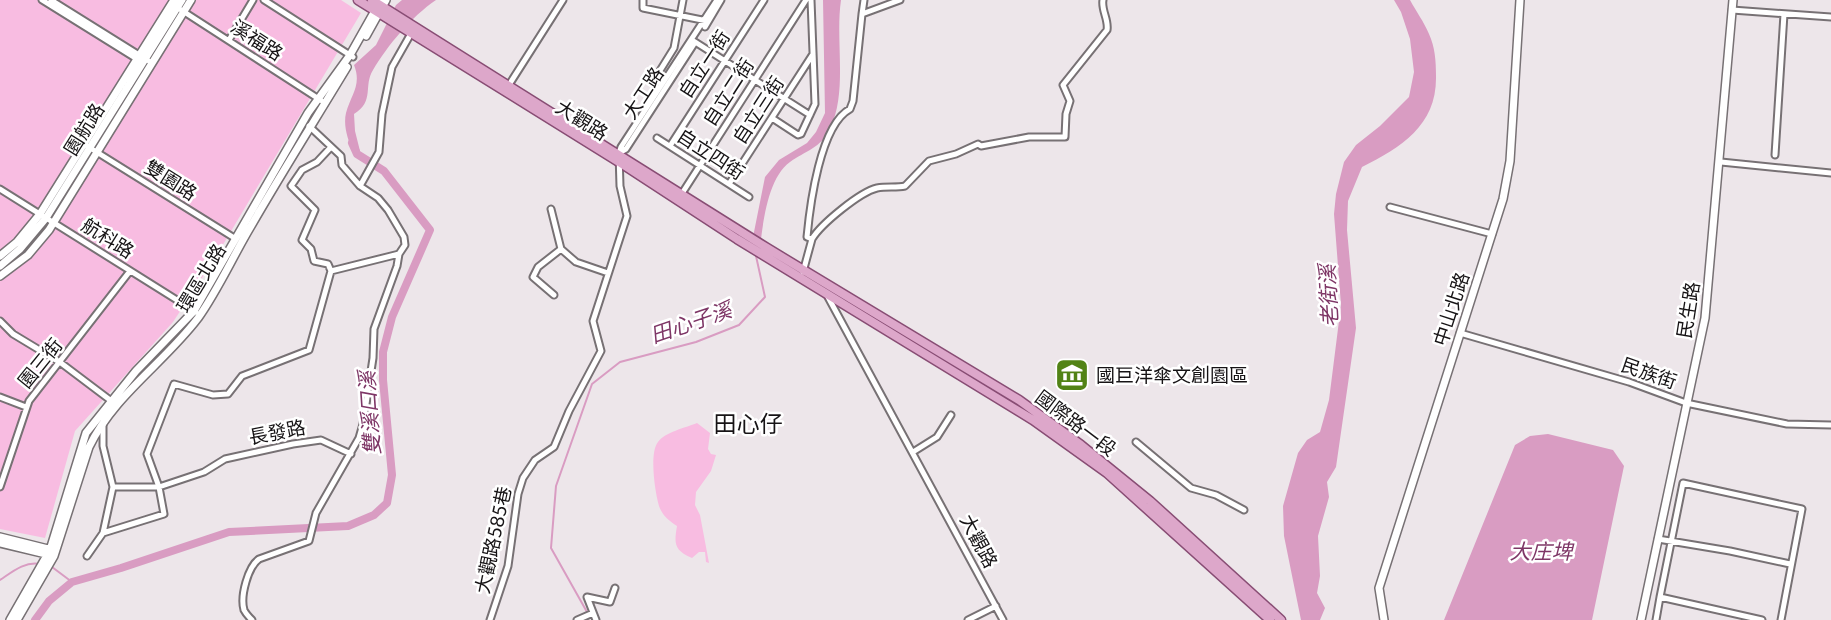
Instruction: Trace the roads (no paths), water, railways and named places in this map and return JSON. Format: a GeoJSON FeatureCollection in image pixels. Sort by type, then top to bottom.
{"type":"FeatureCollection","features":[{"type":"Feature","properties":{"kind":"main road"},"geometry":{"type":"LineString","coordinates":[[358,0],[381,7]]}},
{"type":"Feature","properties":{"kind":"main road","name":"大觀路"},"geometry":{"type":"LineString","coordinates":[[381,7],[411,30],[619,157],[738,235],[802,273],[828,284]]}},
{"type":"Feature","properties":{"kind":"main road","name":"大觀路"},"geometry":{"type":"LineString","coordinates":[[802,273],[826,294]]}},
{"type":"Feature","properties":{"kind":"main road","name":"國際路一段"},"geometry":{"type":"LineString","coordinates":[[828,284],[967,373],[1107,473],[1270,620]]}},
{"type":"Feature","properties":{"kind":"main road","name":"國際路一段"},"geometry":{"type":"LineString","coordinates":[[826,294],[1019,400],[1081,444],[1150,500],[1281,620]]}},
{"type":"Feature","properties":{"kind":"street"},"geometry":{"type":"LineString","coordinates":[[42,0],[144,61]]}},
{"type":"Feature","properties":{"kind":"street"},"geometry":{"type":"LineString","coordinates":[[51,0],[144,61]]}},
{"type":"Feature","properties":{"kind":"street","name":"園航路"},"geometry":{"type":"LineString","coordinates":[[0,266],[20,249],[47,218],[178,5],[191,0]]}},
{"type":"Feature","properties":{"kind":"street"},"geometry":{"type":"LineString","coordinates":[[229,40],[253,0]]}},
{"type":"Feature","properties":{"kind":"street"},"geometry":{"type":"LineString","coordinates":[[264,0],[351,56]]}},
{"type":"Feature","properties":{"kind":"street"},"geometry":{"type":"LineString","coordinates":[[507,88],[563,0]]}},
{"type":"Feature","properties":{"kind":"street"},"geometry":{"type":"LineString","coordinates":[[643,0],[643,8],[706,21]]}},
{"type":"Feature","properties":{"kind":"street"},"geometry":{"type":"LineString","coordinates":[[656,77],[674,48],[683,0]]}},
{"type":"Feature","properties":{"kind":"street","name":"大工路"},"geometry":{"type":"LineString","coordinates":[[619,157],[621,147],[719,0]]}},
{"type":"Feature","properties":{"kind":"street","name":"自立一街"},"geometry":{"type":"LineString","coordinates":[[670,146],[764,0]]}},
{"type":"Feature","properties":{"kind":"street"},"geometry":{"type":"LineString","coordinates":[[772,118],[798,135],[815,104],[808,0]]}},
{"type":"Feature","properties":{"kind":"street","name":"自立二街"},"geometry":{"type":"LineString","coordinates":[[679,198],[808,0]]}},
{"type":"Feature","properties":{"kind":"street"},"geometry":{"type":"LineString","coordinates":[[812,239],[807,237],[809,218],[825,145],[841,114],[849,109],[853,101],[864,0]]}},
{"type":"Feature","properties":{"kind":"street"},"geometry":{"type":"LineString","coordinates":[[862,14],[901,0]]}},
{"type":"Feature","properties":{"kind":"street"},"geometry":{"type":"LineString","coordinates":[[802,273],[812,239],[820,229],[854,200],[877,188],[905,186],[929,161],[956,154],[978,144],[981,146],[1028,137],[1065,138],[1066,114],[1070,101],[1063,85],[1107,30],[1108,25],[1101,7],[1103,0]]}},
{"type":"Feature","properties":{"kind":"street","name":"中山北路"},"geometry":{"type":"LineString","coordinates":[[1384,620],[1379,588],[1503,199],[1510,161],[1520,0]]}},
{"type":"Feature","properties":{"kind":"street","name":"民生路"},"geometry":{"type":"LineString","coordinates":[[1642,620],[1705,318],[1721,162],[1733,0]]}},
{"type":"Feature","properties":{"kind":"street","name":"溪福路"},"geometry":{"type":"LineString","coordinates":[[178,5],[322,101]]}},
{"type":"Feature","properties":{"kind":"street","name":"環區北路"},"geometry":{"type":"LineString","coordinates":[[238,241],[381,7]]}},
{"type":"Feature","properties":{"kind":"street"},"geometry":{"type":"LineString","coordinates":[[1732,10],[1831,17]]}},
{"type":"Feature","properties":{"kind":"street"},"geometry":{"type":"LineString","coordinates":[[1775,155],[1784,14]]}},
{"type":"Feature","properties":{"kind":"street"},"geometry":{"type":"LineString","coordinates":[[362,183],[379,152],[387,84],[398,54],[411,30]]}},
{"type":"Feature","properties":{"kind":"street"},"geometry":{"type":"LineString","coordinates":[[694,41],[810,115]]}},
{"type":"Feature","properties":{"kind":"street","name":"自立三街"},"geometry":{"type":"LineString","coordinates":[[729,184],[813,54]]}},
{"type":"Feature","properties":{"kind":"street","name":"環區北路"},"geometry":{"type":"LineString","coordinates":[[48,559],[83,440],[114,402],[197,313],[309,113],[322,101]]}},
{"type":"Feature","properties":{"kind":"street"},"geometry":{"type":"LineString","coordinates":[[251,620],[244,609],[244,595],[255,561],[309,541],[313,522],[351,454],[363,424],[373,358],[374,329],[397,267],[399,254],[405,245],[404,237],[388,210],[342,165],[341,156],[309,126]]}},
{"type":"Feature","properties":{"kind":"street","name":"自立四街"},"geometry":{"type":"LineString","coordinates":[[657,138],[749,197]]}},
{"type":"Feature","properties":{"kind":"street"},"geometry":{"type":"LineString","coordinates":[[103,533],[164,514],[159,487],[147,454],[174,384],[213,395],[228,394],[242,376],[309,350],[331,271],[328,264],[314,261],[311,249],[302,240],[315,211],[291,186],[302,170],[317,162],[331,147]]}},
{"type":"Feature","properties":{"kind":"street","name":"雙園路"},"geometry":{"type":"LineString","coordinates":[[91,148],[238,241]]}},
{"type":"Feature","properties":{"kind":"street","name":"大觀路585巷"},"geometry":{"type":"LineString","coordinates":[[490,620],[508,566],[518,494],[523,478],[534,460],[554,447],[569,411],[601,351],[593,321],[627,216],[620,186],[619,157]]}},
{"type":"Feature","properties":{"kind":"street"},"geometry":{"type":"LineString","coordinates":[[1721,162],[1831,173]]}},
{"type":"Feature","properties":{"kind":"street","name":"航科路"},"geometry":{"type":"LineString","coordinates":[[0,189],[197,313]]}},
{"type":"Feature","properties":{"kind":"street"},"geometry":{"type":"LineString","coordinates":[[1390,207],[1492,234]]}},
{"type":"Feature","properties":{"kind":"street"},"geometry":{"type":"LineString","coordinates":[[551,209],[561,249],[576,262],[608,273]]}},
{"type":"Feature","properties":{"kind":"street"},"geometry":{"type":"LineString","coordinates":[[0,256],[47,218]]}},
{"type":"Feature","properties":{"kind":"street"},"geometry":{"type":"LineString","coordinates":[[0,276],[28,255],[47,218]]}},
{"type":"Feature","properties":{"kind":"street"},"geometry":{"type":"LineString","coordinates":[[554,295],[533,277],[538,267],[561,249]]}},
{"type":"Feature","properties":{"kind":"street"},"geometry":{"type":"LineString","coordinates":[[331,271],[399,254]]}},
{"type":"Feature","properties":{"kind":"street","name":"園三街"},"geometry":{"type":"LineString","coordinates":[[0,487],[26,407],[130,271]]}},
{"type":"Feature","properties":{"kind":"street"},"geometry":{"type":"LineString","coordinates":[[826,294],[828,284]]}},
{"type":"Feature","properties":{"kind":"street","name":"大觀路"},"geometry":{"type":"LineString","coordinates":[[826,294],[1003,620]]}},
{"type":"Feature","properties":{"kind":"street"},"geometry":{"type":"LineString","coordinates":[[0,321],[13,334],[61,363],[114,402]]}},
{"type":"Feature","properties":{"kind":"street","name":"民族街"},"geometry":{"type":"LineString","coordinates":[[1460,333],[1629,382],[1686,402],[1787,424],[1831,425]]}},
{"type":"Feature","properties":{"kind":"street"},"geometry":{"type":"LineString","coordinates":[[0,397],[26,407]]}},
{"type":"Feature","properties":{"kind":"street","name":"環區北路"},"geometry":{"type":"LineString","coordinates":[[48,559],[89,447],[114,402]]}},
{"type":"Feature","properties":{"kind":"street"},"geometry":{"type":"LineString","coordinates":[[913,452],[937,437],[951,415]]}},
{"type":"Feature","properties":{"kind":"street"},"geometry":{"type":"LineString","coordinates":[[87,556],[103,533],[113,486],[103,446],[103,424]]}},
{"type":"Feature","properties":{"kind":"street","name":"長發路"},"geometry":{"type":"LineString","coordinates":[[113,486],[159,487],[204,471],[225,459],[321,440],[351,454]]}},
{"type":"Feature","properties":{"kind":"street"},"geometry":{"type":"LineString","coordinates":[[1136,442],[1191,488],[1216,495],[1244,510]]}},
{"type":"Feature","properties":{"kind":"street"},"geometry":{"type":"LineString","coordinates":[[0,454],[10,456]]}},
{"type":"Feature","properties":{"kind":"street"},"geometry":{"type":"LineString","coordinates":[[1656,620],[1683,483],[1802,509],[1781,620]]}},
{"type":"Feature","properties":{"kind":"street"},"geometry":{"type":"LineString","coordinates":[[0,537],[48,559]]}},
{"type":"Feature","properties":{"kind":"street"},"geometry":{"type":"LineString","coordinates":[[1658,539],[1790,564]]}},
{"type":"Feature","properties":{"kind":"street"},"geometry":{"type":"LineString","coordinates":[[0,542],[48,559]]}},
{"type":"Feature","properties":{"kind":"street"},"geometry":{"type":"LineString","coordinates":[[9,620],[48,559]]}},
{"type":"Feature","properties":{"kind":"street"},"geometry":{"type":"LineString","coordinates":[[17,620],[48,559]]}},
{"type":"Feature","properties":{"kind":"street"},"geometry":{"type":"LineString","coordinates":[[596,620],[587,597],[610,602],[615,588]]}},
{"type":"Feature","properties":{"kind":"street"},"geometry":{"type":"LineString","coordinates":[[1660,597],[1762,620]]}},
{"type":"Feature","properties":{"kind":"street"},"geometry":{"type":"LineString","coordinates":[[968,620],[996,606]]}},
{"type":"Feature","properties":{"kind":"street"},"geometry":{"type":"LineString","coordinates":[[577,620],[593,613]]}},
{"type":"Feature","properties":{"kind":"water"},"geometry":{"type":"Polygon","coordinates":[[[402,0],[436,0],[401,32],[373,70],[367,99],[354,114],[360,151],[353,152],[345,123],[357,78],[354,65],[376,45],[396,5],[402,0]]]}},
{"type":"Feature","properties":{"kind":"water"},"geometry":{"type":"Polygon","coordinates":[[[823,0],[841,0],[840,82],[835,114],[822,141],[790,162],[775,180],[767,206],[759,258],[750,252],[765,177],[779,160],[807,143],[825,113],[823,0]]]}},
{"type":"Feature","properties":{"kind":"water"},"geometry":{"type":"Polygon","coordinates":[[[1394,0],[1410,0],[1429,34],[1435,60],[1435,93],[1424,121],[1414,132],[1391,151],[1362,167],[1348,201],[1347,230],[1356,328],[1336,467],[1327,482],[1329,497],[1318,536],[1320,576],[1317,593],[1325,608],[1320,620],[1301,620],[1284,536],[1283,506],[1298,453],[1307,440],[1320,432],[1329,400],[1341,305],[1334,214],[1344,162],[1356,145],[1409,97],[1414,72],[1410,39],[1394,0]]]}},
{"type":"Feature","properties":{"kind":"water","name":"大庄埤"},"geometry":{"type":"Polygon","coordinates":[[[1548,434],[1613,450],[1624,466],[1592,620],[1444,620],[1515,445],[1530,436],[1548,434]]]}},
{"type":"Feature","properties":{"kind":"waterway","name":"雙溪口溪"},"geometry":{"type":"LineString","coordinates":[[35,620],[49,601],[72,582],[229,532],[348,526],[374,515],[387,503],[392,475],[383,352],[392,317],[430,230],[384,171],[357,154],[352,143]]}},
{"type":"Feature","properties":{"kind":"waterway","name":"田心子溪"},"geometry":{"type":"LineString","coordinates":[[587,612],[551,548],[556,486],[592,384],[620,362],[696,342],[739,325],[765,297],[756,256]]}},
{"type":"Feature","properties":{"kind":"waterway"},"geometry":{"type":"LineString","coordinates":[[0,580],[24,566],[40,564]]}},
{"type":"Feature","properties":{"kind":"waterway"},"geometry":{"type":"LineString","coordinates":[[52,567],[72,582]]}},
{"type":"Feature","properties":{"kind":"place","name":"國巨洋傘文創園區"},"geometry":{"type":"Point","coordinates":[1072,375]}},
{"type":"Feature","properties":{"kind":"district","name":"田心仔"},"geometry":{"type":"Point","coordinates":[748,424]}},
{"type":"Feature","properties":{"kind":"water label","name":"老街溪"},"geometry":{"type":"Point","coordinates":[1329,296]}}]}
